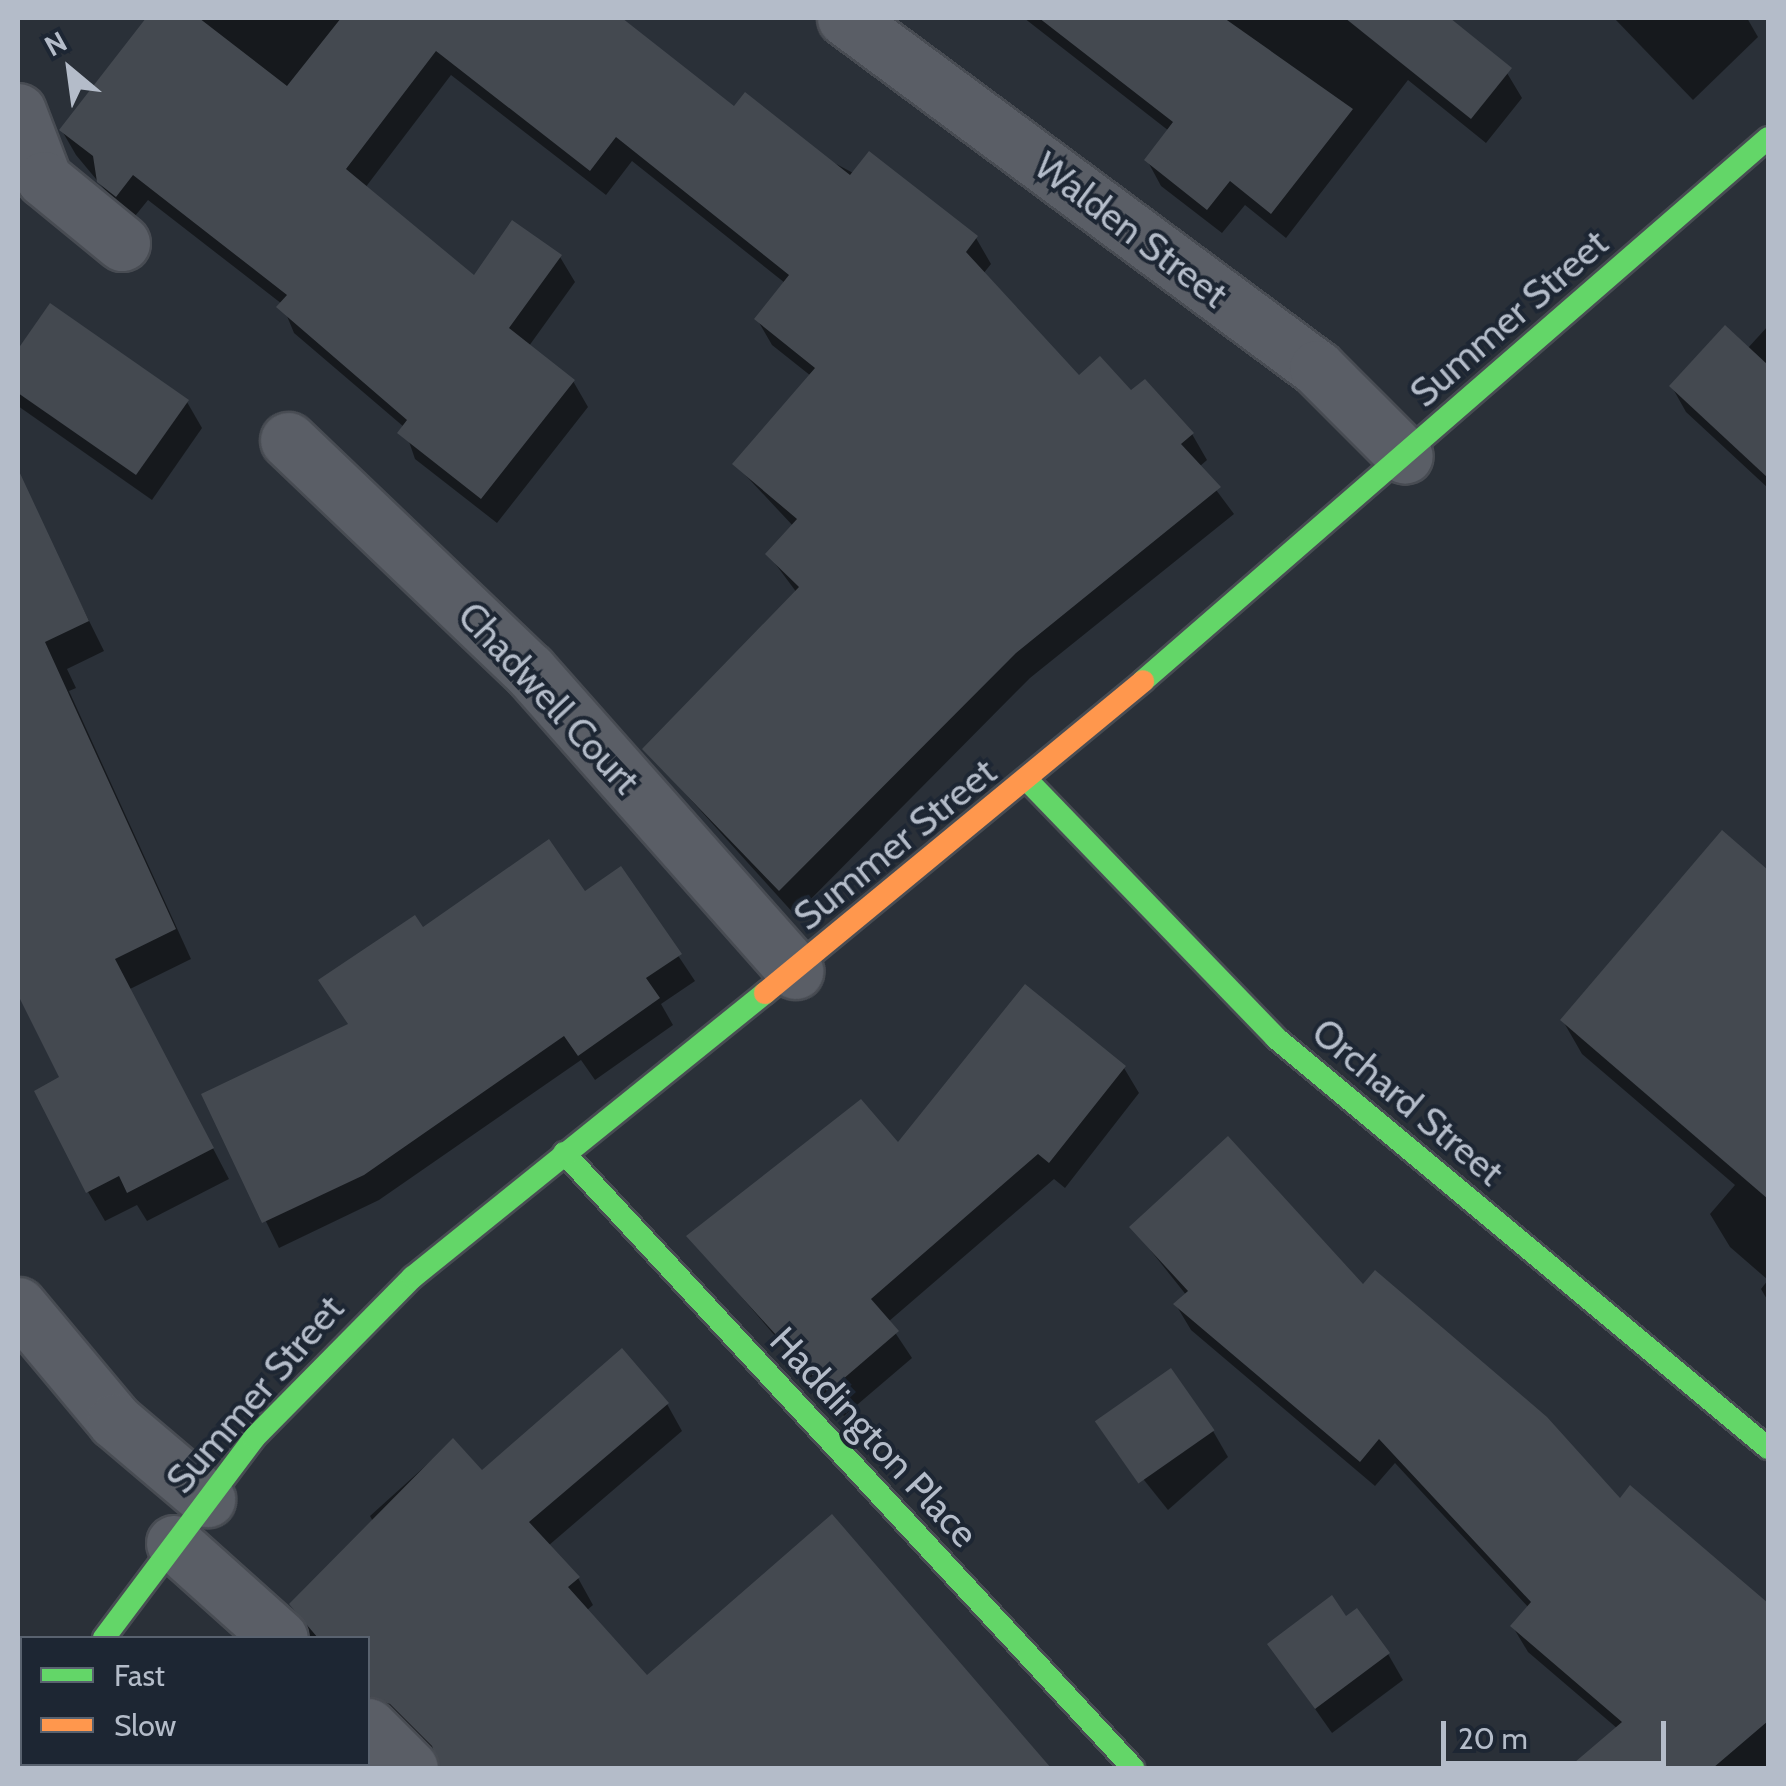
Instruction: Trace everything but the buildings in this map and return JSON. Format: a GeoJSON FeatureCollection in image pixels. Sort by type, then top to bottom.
{"type":"FeatureCollection","features":[{"type":"Feature","properties":{"kind":"main road","name":"Summer Street"},"geometry":{"type":"LineString","coordinates":[[105,1636],[206,1498],[317,1366],[564,1153],[1028,781],[1768,138]]}},
{"type":"Feature","properties":{"kind":"main road","name":"Orchard Street"},"geometry":{"type":"LineString","coordinates":[[1028,781],[1276,1038],[1768,1448]]}},
{"type":"Feature","properties":{"kind":"main road","name":"Haddington Place"},"geometry":{"type":"LineString","coordinates":[[564,1153],[1133,1768]]}},
{"type":"Feature","properties":{"kind":"street","name":"Walden Street"},"geometry":{"type":"LineString","coordinates":[[845,18],[1317,368],[1405,456]]}},
{"type":"Feature","properties":{"kind":"street"},"geometry":{"type":"LineString","coordinates":[[18,111],[44,179],[122,243]]}},
{"type":"Feature","properties":{"kind":"street","name":"Chadwell Court"},"geometry":{"type":"LineString","coordinates":[[288,440],[539,682],[795,971]]}},
{"type":"Feature","properties":{"kind":"street"},"geometry":{"type":"LineString","coordinates":[[18,1305],[115,1421],[206,1498]]}},
{"type":"Feature","properties":{"kind":"street"},"geometry":{"type":"LineString","coordinates":[[174,1542],[278,1636]]}},
{"type":"Feature","properties":{"kind":"street"},"geometry":{"type":"LineString","coordinates":[[370,1728],[410,1768]]}},
{"type":"Feature","properties":{"kind":"traffic: fast"},"geometry":{"type":"LineString","coordinates":[[1143,681],[1768,138]]}},
{"type":"Feature","properties":{"kind":"traffic: fast"},"geometry":{"type":"LineString","coordinates":[[1028,781],[1276,1038],[1768,1448]]}},
{"type":"Feature","properties":{"kind":"traffic: fast"},"geometry":{"type":"LineString","coordinates":[[106,1636],[254,1438],[413,1277],[765,993]]}},
{"type":"Feature","properties":{"kind":"traffic: fast"},"geometry":{"type":"LineString","coordinates":[[564,1153],[1133,1768]]}},
{"type":"Feature","properties":{"kind":"traffic: fast"},"geometry":{"type":"LineString","coordinates":[[18,1758],[20,1754]]}},
{"type":"Feature","properties":{"kind":"traffic: slow"},"geometry":{"type":"LineString","coordinates":[[765,993],[1143,681]]}}]}
